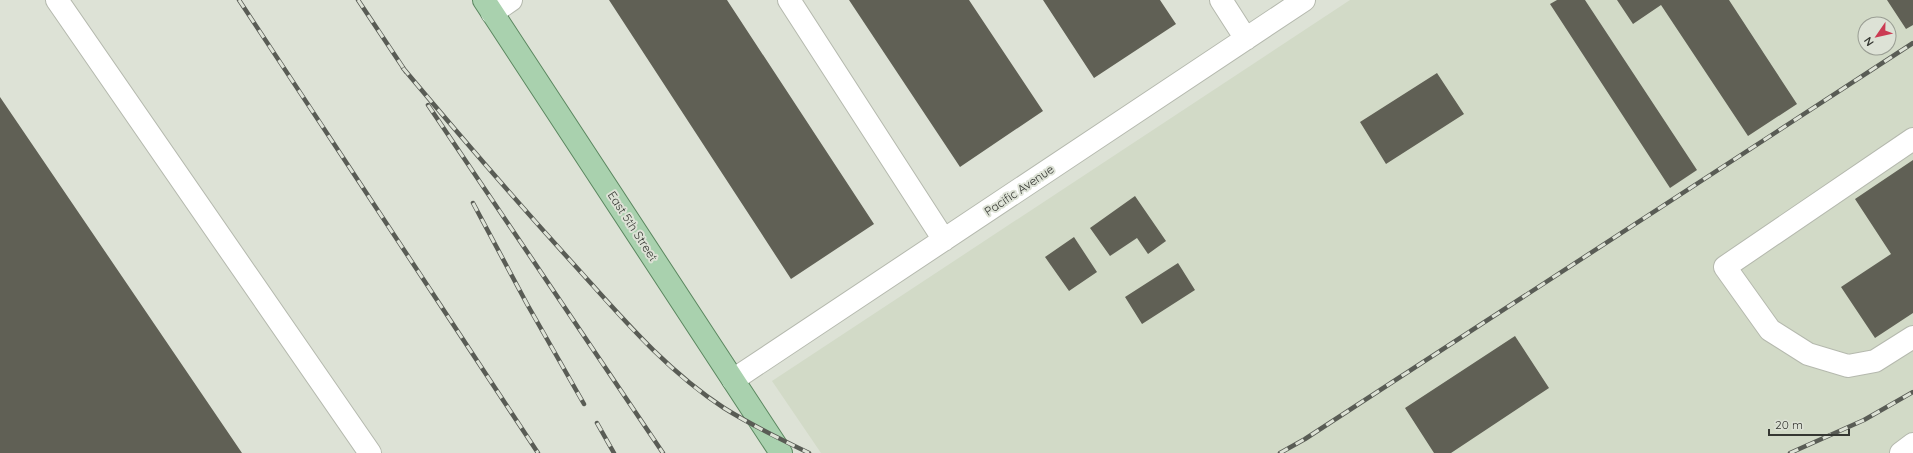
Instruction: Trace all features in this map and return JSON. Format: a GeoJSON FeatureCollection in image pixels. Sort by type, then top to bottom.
{"type":"FeatureCollection","features":[{"type":"Feature","properties":{"kind":"main road","name":"East 5th Street"},"geometry":{"type":"LineString","coordinates":[[488,6],[781,453]]}},
{"type":"Feature","properties":{"kind":"street"},"geometry":{"type":"LineString","coordinates":[[57,0],[370,453]]}},
{"type":"Feature","properties":{"kind":"street"},"geometry":{"type":"LineString","coordinates":[[488,6],[511,0]]}},
{"type":"Feature","properties":{"kind":"street"},"geometry":{"type":"LineString","coordinates":[[789,0],[944,240]]}},
{"type":"Feature","properties":{"kind":"street"},"geometry":{"type":"LineString","coordinates":[[1221,0],[1246,39]]}},
{"type":"Feature","properties":{"kind":"street","name":"Pacific Avenue"},"geometry":{"type":"LineString","coordinates":[[733,380],[1304,0]]}},
{"type":"Feature","properties":{"kind":"street"},"geometry":{"type":"LineString","coordinates":[[1913,140],[1725,267],[1770,330],[1808,354],[1848,366],[1874,361],[1913,337]]}},
{"type":"Feature","properties":{"kind":"street"},"geometry":{"type":"LineString","coordinates":[[1901,453],[1913,444]]}},
{"type":"Feature","properties":{"kind":"shaded area"},"geometry":{"type":"Polygon","coordinates":[[[1350,0],[1913,0],[1913,453],[821,453],[772,381],[1350,0]]]}},
{"type":"Feature","properties":{"kind":"building"},"geometry":{"type":"Polygon","coordinates":[[[609,0],[727,0],[874,224],[791,279],[609,0]]]}},
{"type":"Feature","properties":{"kind":"building"},"geometry":{"type":"Polygon","coordinates":[[[849,0],[969,0],[1043,111],[960,167],[849,0]]]}},
{"type":"Feature","properties":{"kind":"building"},"geometry":{"type":"Polygon","coordinates":[[[1043,0],[1160,0],[1176,24],[1094,78],[1043,0]]]}},
{"type":"Feature","properties":{"kind":"building"},"geometry":{"type":"Polygon","coordinates":[[[1557,0],[1585,0],[1697,170],[1670,188],[1550,4],[1557,0]]]}},
{"type":"Feature","properties":{"kind":"building"},"geometry":{"type":"Polygon","coordinates":[[[1617,0],[1729,0],[1797,104],[1748,136],[1661,5],[1633,24],[1617,0]]]}},
{"type":"Feature","properties":{"kind":"building"},"geometry":{"type":"Polygon","coordinates":[[[1887,0],[1913,0],[1913,25],[1906,29],[1887,0]]]}},
{"type":"Feature","properties":{"kind":"building"},"geometry":{"type":"Polygon","coordinates":[[[1437,73],[1464,114],[1386,164],[1360,122],[1437,73]]]}},
{"type":"Feature","properties":{"kind":"building"},"geometry":{"type":"Polygon","coordinates":[[[0,97],[242,453],[0,453],[0,97]]]}},
{"type":"Feature","properties":{"kind":"building"},"geometry":{"type":"Polygon","coordinates":[[[1913,160],[1913,313],[1875,338],[1841,287],[1891,254],[1855,199],[1913,160]]]}},
{"type":"Feature","properties":{"kind":"building"},"geometry":{"type":"Polygon","coordinates":[[[1135,196],[1166,241],[1148,254],[1137,238],[1110,256],[1090,228],[1135,196]]]}},
{"type":"Feature","properties":{"kind":"building"},"geometry":{"type":"Polygon","coordinates":[[[1074,237],[1097,272],[1069,291],[1045,257],[1074,237]]]}},
{"type":"Feature","properties":{"kind":"building"},"geometry":{"type":"Polygon","coordinates":[[[1178,263],[1195,290],[1142,324],[1125,297],[1178,263]]]}},
{"type":"Feature","properties":{"kind":"building"},"geometry":{"type":"Polygon","coordinates":[[[1515,336],[1549,388],[1451,453],[1434,453],[1405,408],[1515,336]]]}},
{"type":"Feature","properties":{"kind":"railway"},"geometry":{"type":"LineString","coordinates":[[239,0],[538,453]]}},
{"type":"Feature","properties":{"kind":"railway"},"geometry":{"type":"LineString","coordinates":[[358,0],[406,72]]}},
{"type":"Feature","properties":{"kind":"railway"},"geometry":{"type":"LineString","coordinates":[[1280,453],[1305,439],[1913,43]]}},
{"type":"Feature","properties":{"kind":"railway"},"geometry":{"type":"LineString","coordinates":[[403,68],[533,219],[646,343],[683,378],[724,408],[755,426],[809,453]]}},
{"type":"Feature","properties":{"kind":"railway"},"geometry":{"type":"LineString","coordinates":[[428,105],[663,453]]}},
{"type":"Feature","properties":{"kind":"railway"},"geometry":{"type":"LineString","coordinates":[[473,203],[527,304],[584,404]]}},
{"type":"Feature","properties":{"kind":"railway"},"geometry":{"type":"LineString","coordinates":[[1790,453],[1864,420],[1913,392]]}},
{"type":"Feature","properties":{"kind":"railway"},"geometry":{"type":"LineString","coordinates":[[597,423],[614,453]]}}]}
